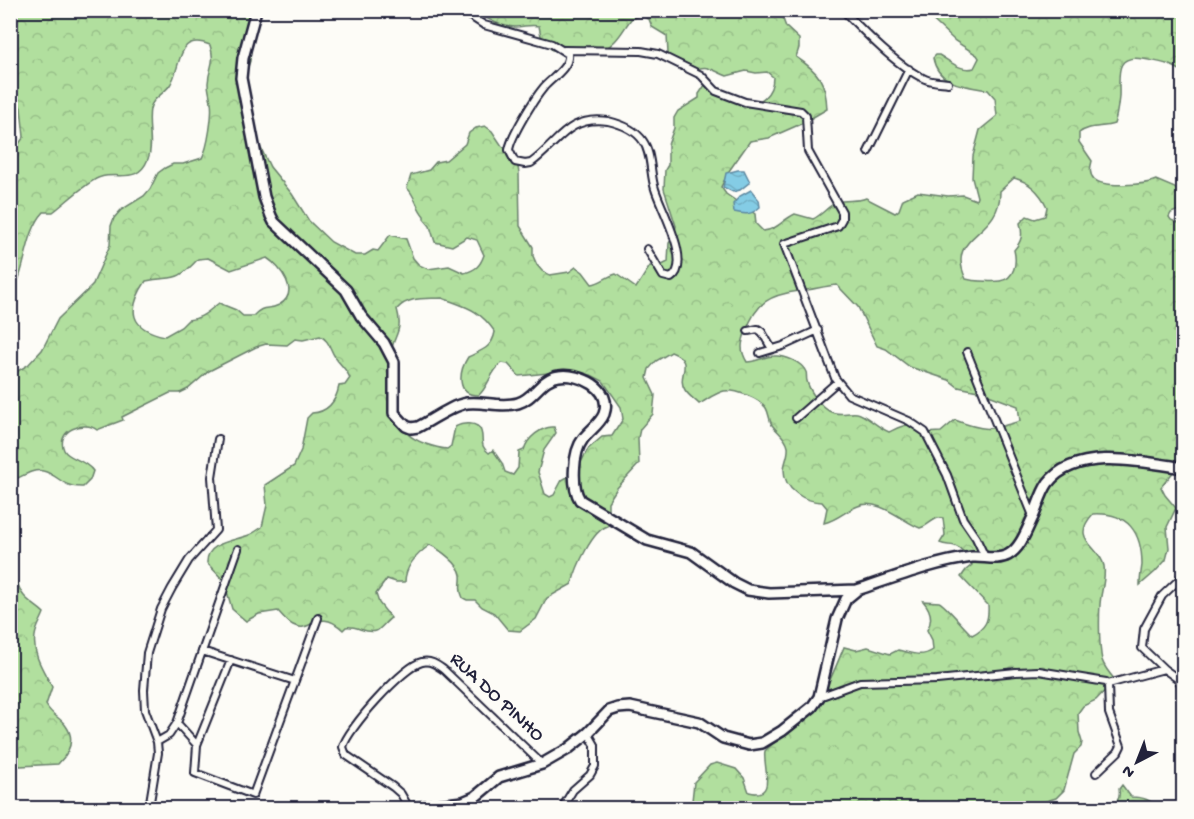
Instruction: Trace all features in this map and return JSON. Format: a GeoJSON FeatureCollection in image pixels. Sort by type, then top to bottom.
{"type":"FeatureCollection","features":[{"type":"Feature","properties":{"kind":"street"},"geometry":{"type":"LineString","coordinates":[[256,10],[243,58],[241,78],[264,197],[274,222],[346,290],[361,316],[384,343],[394,363],[394,413],[400,422],[411,428],[418,427],[465,403],[504,405],[520,403],[546,380],[559,376],[574,376],[591,382],[601,391],[605,409],[603,416],[585,437],[576,452],[576,487],[580,500],[647,540],[691,552],[734,583],[748,590],[769,593],[857,590],[972,557],[1008,555],[1022,540],[1048,483],[1067,468],[1080,464],[1098,459],[1137,460],[1184,468]]}},
{"type":"Feature","properties":{"kind":"street"},"geometry":{"type":"LineString","coordinates":[[461,10],[484,25],[552,44],[568,54],[567,62],[543,88],[513,137],[510,144],[512,159],[519,164],[531,163],[567,130],[579,123],[610,122],[624,126],[643,141],[655,191],[677,250],[678,268],[675,275],[671,278],[663,276],[647,249]]}},
{"type":"Feature","properties":{"kind":"street"},"geometry":{"type":"LineString","coordinates":[[843,10],[871,38],[909,69],[928,80],[948,83]]}},
{"type":"Feature","properties":{"kind":"street"},"geometry":{"type":"LineString","coordinates":[[564,50],[641,51],[658,54],[702,75],[716,91],[745,102],[801,111],[806,116],[808,151],[842,212],[842,219],[838,226],[784,244],[837,382],[849,395],[909,421],[925,432],[947,476],[963,519],[976,538],[984,557]]}},
{"type":"Feature","properties":{"kind":"street"},"geometry":{"type":"LineString","coordinates":[[868,152],[909,69]]}},
{"type":"Feature","properties":{"kind":"street"},"geometry":{"type":"LineString","coordinates":[[748,331],[758,329],[762,332],[771,350]]}},
{"type":"Feature","properties":{"kind":"street"},"geometry":{"type":"LineString","coordinates":[[760,353],[818,330]]}},
{"type":"Feature","properties":{"kind":"street"},"geometry":{"type":"LineString","coordinates":[[966,352],[1033,516]]}},
{"type":"Feature","properties":{"kind":"street"},"geometry":{"type":"LineString","coordinates":[[796,418],[837,382]]}},
{"type":"Feature","properties":{"kind":"street"},"geometry":{"type":"LineString","coordinates":[[149,808],[158,753],[157,742],[146,710],[144,690],[147,653],[161,609],[172,588],[189,560],[216,530],[212,477],[218,439]]}},
{"type":"Feature","properties":{"kind":"street"},"geometry":{"type":"LineString","coordinates":[[157,742],[168,735],[177,723],[238,549]]}},
{"type":"Feature","properties":{"kind":"street"},"geometry":{"type":"LineString","coordinates":[[1184,575],[1162,596],[1144,629],[1142,648],[1164,669],[1179,679],[1184,690]]}},
{"type":"Feature","properties":{"kind":"street"},"geometry":{"type":"LineString","coordinates":[[411,808],[463,802],[474,797],[499,777],[542,764],[568,749],[588,734],[609,711],[630,706],[699,722],[723,738],[736,743],[749,745],[762,743],[782,731],[812,707],[819,697],[837,619],[846,598],[857,590]]}},
{"type":"Feature","properties":{"kind":"street"},"geometry":{"type":"LineString","coordinates":[[231,660],[197,745],[195,773],[253,795],[318,618]]}},
{"type":"Feature","properties":{"kind":"street"},"geometry":{"type":"LineString","coordinates":[[202,651],[295,681]]}},
{"type":"Feature","properties":{"kind":"street","name":"RUA DO PINHO"},"geometry":{"type":"LineString","coordinates":[[411,808],[393,787],[346,755],[343,747],[356,722],[405,672],[418,663],[433,662],[444,669],[542,764]]}},
{"type":"Feature","properties":{"kind":"street"},"geometry":{"type":"LineString","coordinates":[[819,697],[860,682],[937,680],[1040,671],[1108,684],[1164,669]]}},
{"type":"Feature","properties":{"kind":"street"},"geometry":{"type":"LineString","coordinates":[[1096,773],[1118,752],[1121,746],[1109,713],[1108,684]]}},
{"type":"Feature","properties":{"kind":"street"},"geometry":{"type":"LineString","coordinates":[[177,723],[197,745]]}},
{"type":"Feature","properties":{"kind":"street"},"geometry":{"type":"LineString","coordinates":[[562,808],[573,790],[590,775],[595,766],[595,745],[588,734]]}},
{"type":"Feature","properties":{"kind":"green space"},"geometry":{"type":"Polygon","coordinates":[[[11,11],[248,11],[248,41],[251,50],[244,78],[258,142],[270,167],[292,194],[309,221],[331,242],[355,255],[365,255],[373,250],[378,251],[390,235],[406,239],[413,258],[419,265],[428,269],[449,266],[464,273],[475,269],[484,255],[477,240],[467,237],[452,246],[435,242],[430,226],[407,188],[411,175],[429,170],[436,162],[446,160],[465,144],[469,133],[485,126],[492,131],[502,146],[516,156],[519,173],[520,226],[533,247],[533,256],[542,271],[550,275],[569,272],[576,267],[592,284],[616,274],[636,288],[650,266],[660,266],[668,262],[669,243],[674,236],[676,226],[664,189],[665,170],[668,165],[668,145],[674,128],[674,118],[678,111],[699,98],[705,85],[715,85],[744,108],[750,106],[760,101],[768,93],[773,77],[767,72],[746,71],[727,76],[707,68],[693,71],[672,61],[668,53],[667,36],[652,27],[649,19],[641,16],[632,18],[608,47],[593,52],[577,53],[552,50],[541,36],[539,26],[504,25],[493,22],[474,11],[780,11],[786,27],[799,39],[796,57],[820,78],[827,109],[769,138],[750,141],[729,171],[721,187],[726,194],[755,214],[756,224],[763,231],[776,227],[795,214],[813,219],[840,201],[866,198],[895,213],[899,210],[903,199],[918,192],[948,196],[963,195],[976,200],[972,178],[973,156],[980,130],[997,116],[995,98],[988,90],[954,83],[940,74],[933,58],[936,55],[969,69],[974,68],[979,58],[955,41],[923,11],[1183,11],[1183,72],[1159,62],[1133,58],[1127,60],[1120,68],[1119,97],[1114,124],[1087,129],[1079,133],[1079,142],[1092,161],[1091,175],[1099,182],[1124,185],[1156,180],[1175,188],[1178,192],[1179,210],[1171,213],[1169,217],[1183,225],[1180,233],[1184,241],[1184,453],[1179,465],[1161,487],[1176,508],[1167,527],[1169,548],[1166,560],[1140,585],[1141,553],[1136,534],[1131,526],[1115,516],[1105,514],[1093,514],[1086,523],[1085,537],[1104,566],[1100,610],[1100,647],[1103,663],[1115,680],[1096,700],[1083,706],[1078,713],[1082,742],[1081,747],[1074,754],[1064,790],[1056,798],[1043,802],[1044,808],[687,808],[692,801],[694,782],[710,765],[717,763],[736,769],[744,778],[749,792],[763,791],[767,779],[765,751],[799,725],[814,708],[826,689],[844,647],[856,650],[868,647],[890,654],[898,650],[924,654],[933,650],[932,640],[927,630],[930,615],[923,601],[942,604],[972,635],[986,623],[988,605],[961,577],[972,565],[969,559],[961,549],[940,543],[945,535],[943,518],[937,518],[920,528],[890,511],[866,504],[824,523],[827,508],[822,502],[809,500],[797,494],[788,483],[784,470],[788,447],[784,438],[772,425],[763,404],[740,393],[724,391],[699,404],[686,392],[683,384],[683,360],[671,352],[656,361],[649,369],[647,378],[655,395],[653,414],[640,429],[639,464],[617,488],[608,502],[608,526],[596,534],[591,542],[572,584],[547,598],[536,619],[520,631],[508,630],[494,613],[482,607],[475,600],[463,598],[460,589],[461,575],[457,566],[444,553],[430,545],[413,561],[407,571],[405,582],[387,579],[376,594],[379,603],[391,618],[376,631],[350,627],[343,630],[327,620],[300,627],[291,624],[278,611],[259,614],[246,621],[232,609],[224,581],[207,563],[208,556],[216,546],[249,535],[262,527],[267,505],[265,485],[294,466],[301,450],[307,418],[312,413],[331,405],[339,386],[345,385],[350,378],[335,357],[328,342],[320,336],[303,340],[295,339],[287,345],[266,344],[256,347],[209,371],[188,389],[180,393],[170,393],[122,417],[123,420],[97,430],[86,426],[67,432],[62,443],[66,453],[86,464],[93,471],[90,480],[83,487],[70,485],[39,470],[11,481],[11,375],[28,365],[42,350],[58,319],[92,286],[110,245],[114,218],[121,210],[144,196],[158,173],[165,168],[202,158],[211,122],[208,83],[212,51],[210,45],[199,42],[191,43],[182,53],[170,85],[151,105],[150,153],[144,167],[139,172],[128,176],[108,176],[96,179],[53,212],[44,212],[33,230],[11,298],[11,154],[24,137],[21,108],[11,86],[11,11]],[[1014,178],[1000,191],[998,206],[992,218],[967,243],[962,252],[961,264],[966,279],[1000,281],[1009,277],[1015,265],[1014,250],[1021,238],[1020,223],[1027,216],[1035,219],[1045,216],[1047,207],[1038,192],[1025,182],[1014,178]],[[208,258],[198,259],[179,275],[146,281],[134,309],[138,323],[153,333],[165,336],[188,320],[205,314],[219,303],[236,310],[243,316],[253,316],[263,309],[279,305],[288,294],[289,287],[283,274],[267,258],[231,270],[208,258]],[[837,285],[789,293],[765,302],[755,313],[743,340],[743,354],[747,362],[774,356],[792,360],[801,365],[806,373],[810,389],[826,409],[835,413],[860,414],[889,432],[906,425],[922,433],[941,432],[955,420],[981,428],[1020,421],[1018,406],[978,391],[958,387],[949,380],[910,367],[886,349],[877,346],[858,307],[837,285]],[[423,298],[407,302],[397,309],[399,324],[392,348],[391,363],[395,396],[403,427],[407,433],[420,442],[447,449],[451,446],[455,427],[473,424],[481,431],[484,448],[489,453],[493,450],[505,472],[513,475],[518,468],[519,452],[524,450],[532,437],[540,431],[554,427],[556,433],[544,450],[538,472],[545,494],[550,497],[554,495],[562,480],[576,472],[588,449],[602,437],[612,436],[623,419],[621,407],[603,381],[591,375],[568,371],[519,376],[508,364],[502,363],[479,395],[471,394],[466,391],[461,382],[465,363],[468,357],[489,345],[495,332],[483,318],[472,310],[442,298],[423,298]]]}},
{"type":"Feature","properties":{"kind":"green space"},"geometry":{"type":"Polygon","coordinates":[[[10,575],[24,596],[44,613],[36,630],[35,650],[52,687],[46,705],[64,723],[70,736],[68,751],[58,764],[20,766],[11,761],[10,575]]]}},
{"type":"Feature","properties":{"kind":"green space"},"geometry":{"type":"Polygon","coordinates":[[[1122,785],[1131,797],[1146,800],[1159,808],[1105,808],[1118,799],[1122,785]]]}},
{"type":"Feature","properties":{"kind":"water"},"geometry":{"type":"Polygon","coordinates":[[[744,170],[750,182],[740,190],[733,192],[723,187],[726,173],[744,170]]]}},
{"type":"Feature","properties":{"kind":"water"},"geometry":{"type":"Polygon","coordinates":[[[751,190],[759,200],[760,207],[748,214],[734,212],[733,204],[740,196],[751,190]]]}}]}
